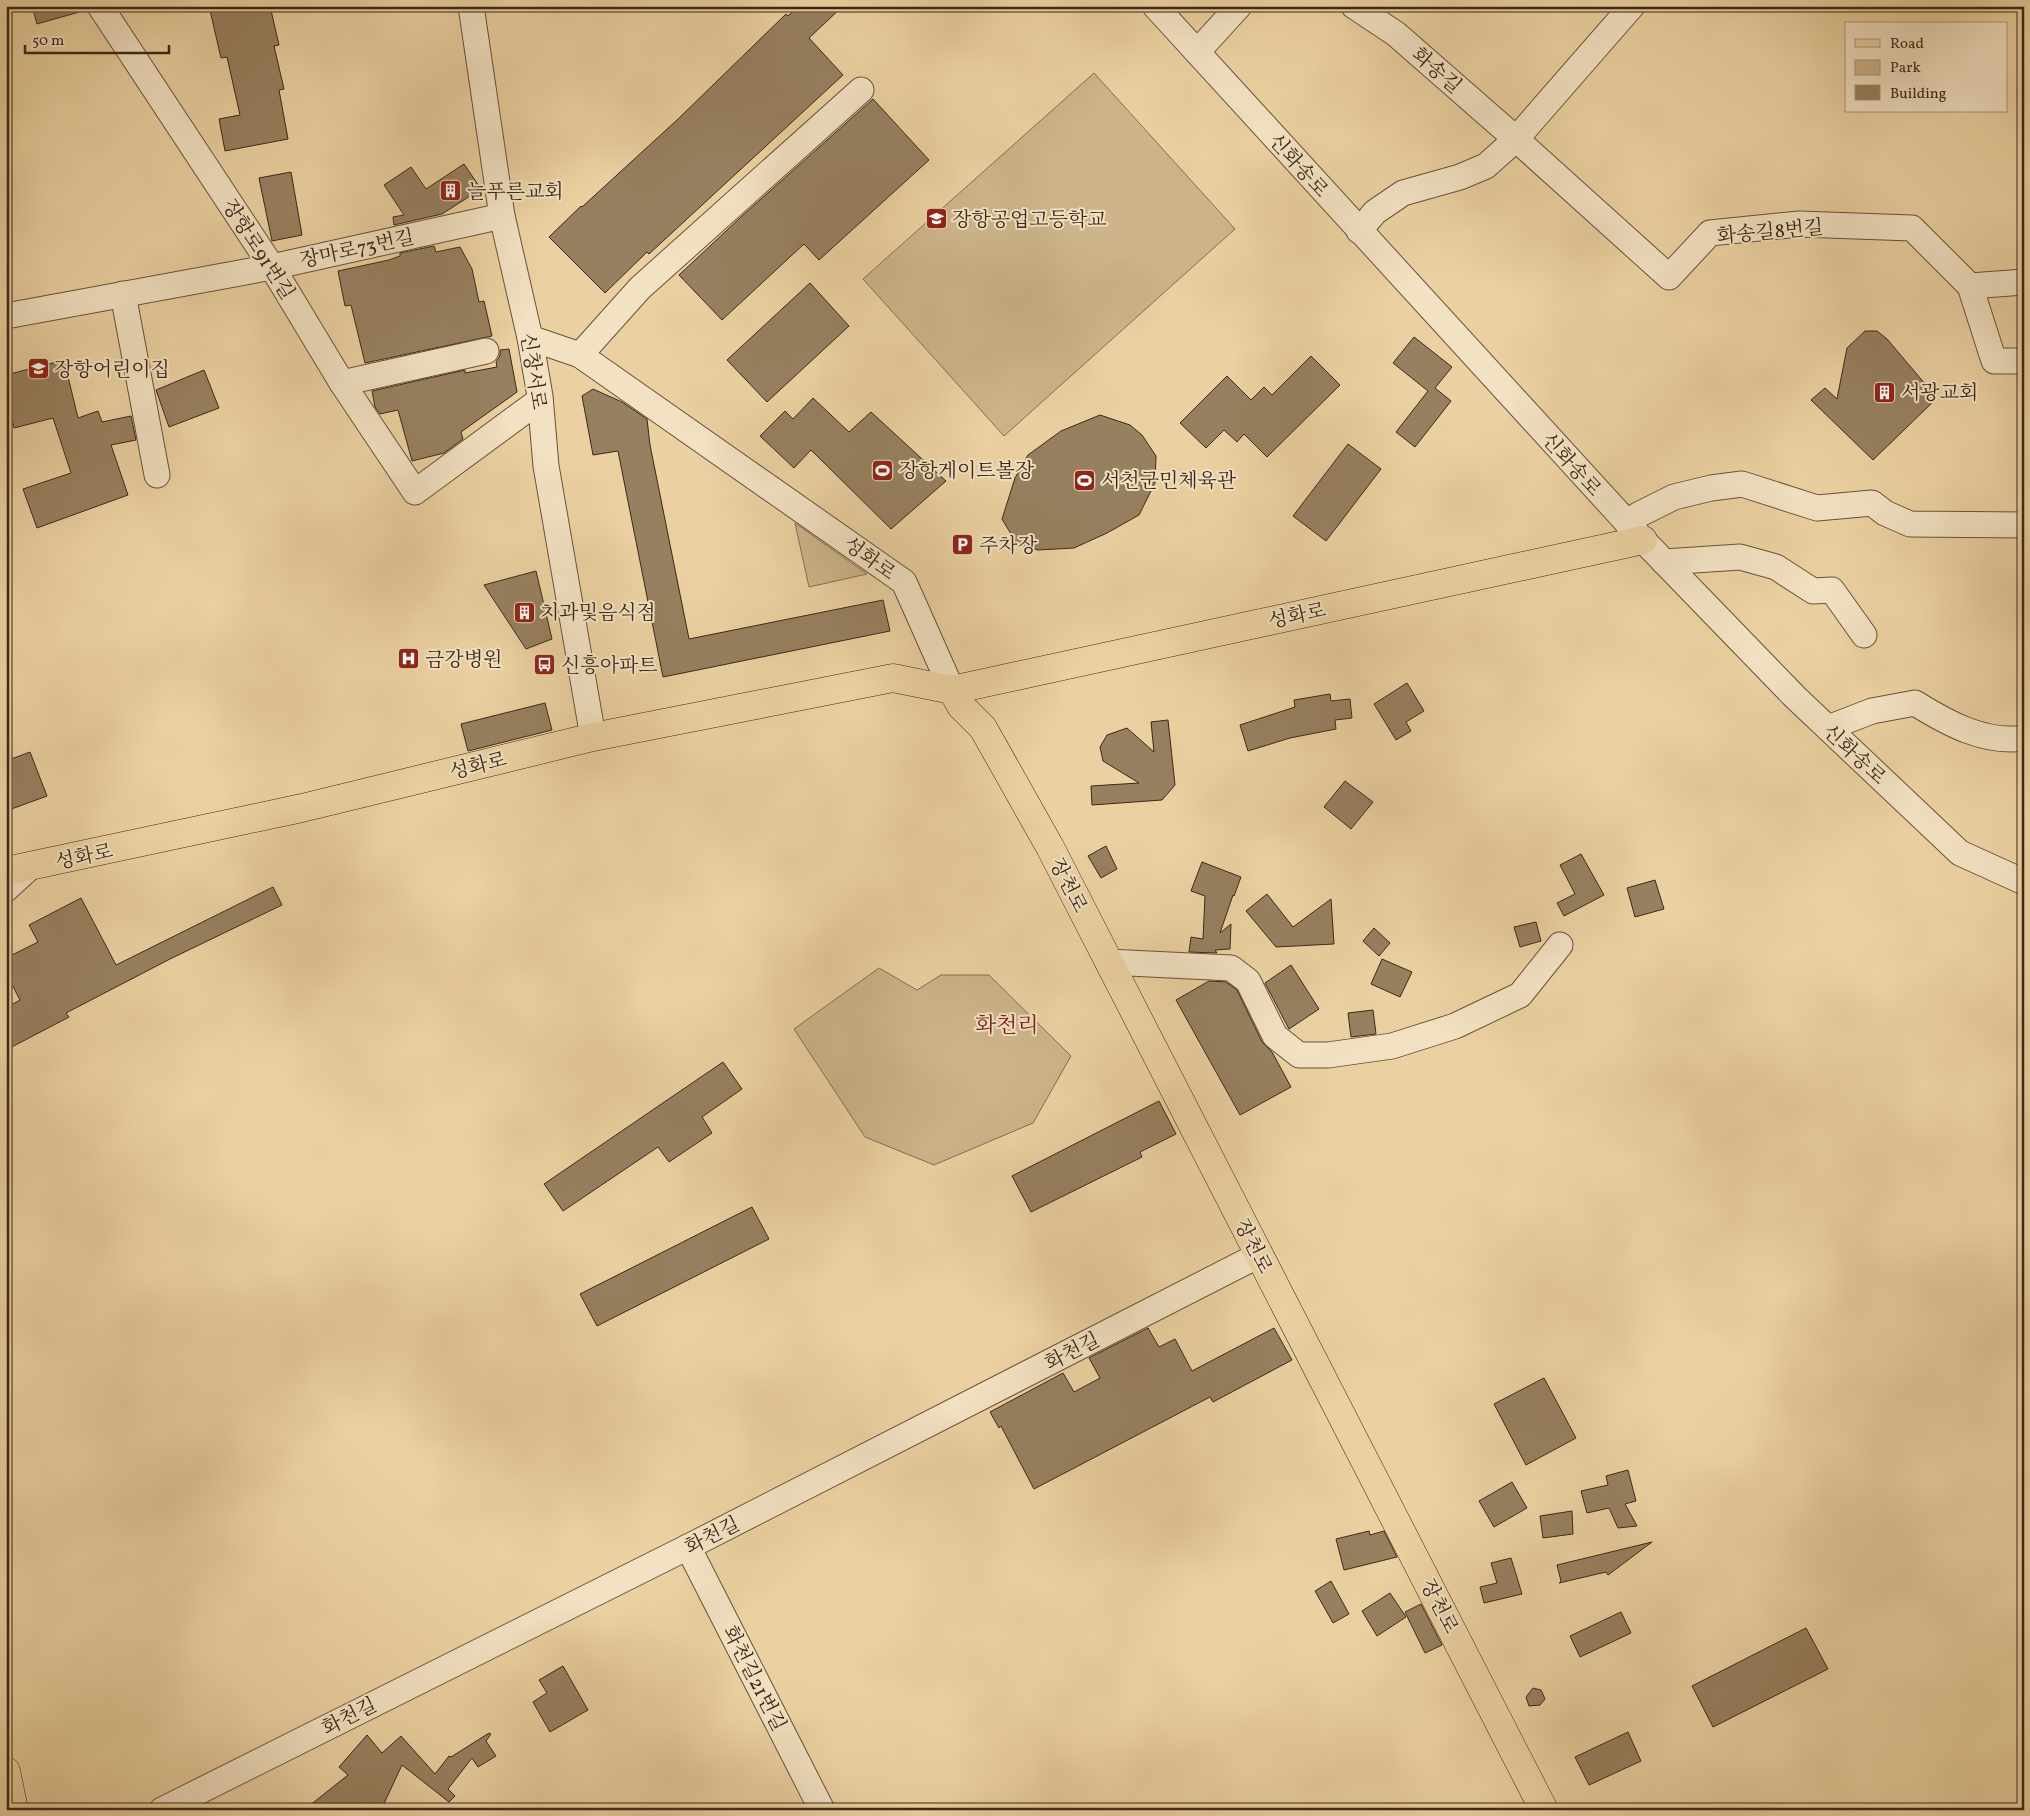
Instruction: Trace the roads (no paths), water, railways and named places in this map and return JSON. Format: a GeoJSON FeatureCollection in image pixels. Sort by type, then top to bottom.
{"type":"FeatureCollection","features":[{"type":"Feature","properties":{"kind":"main road","name":"성화로"},"geometry":{"type":"LineString","coordinates":[[18,869],[302,808],[593,738],[893,678],[952,690],[1635,532]]}},
{"type":"Feature","properties":{"kind":"main road","name":"장천로"},"geometry":{"type":"LineString","coordinates":[[952,690],[961,706],[983,728],[1050,847],[1544,1810]]}},
{"type":"Feature","properties":{"kind":"main road"},"geometry":{"type":"LineString","coordinates":[[6,1771],[14,1810]]}},
{"type":"Feature","properties":{"kind":"street","name":"장항로91번길"},"geometry":{"type":"LineString","coordinates":[[100,6],[272,267],[342,383],[416,492],[540,400]]}},
{"type":"Feature","properties":{"kind":"street","name":"신창서로"},"geometry":{"type":"LineString","coordinates":[[471,6],[502,216],[530,338],[540,400],[546,466],[593,738]]}},
{"type":"Feature","properties":{"kind":"street","name":"신화송로"},"geometry":{"type":"LineString","coordinates":[[1155,6],[1635,532],[1795,697],[1960,853],[2024,882]]}},
{"type":"Feature","properties":{"kind":"street"},"geometry":{"type":"LineString","coordinates":[[1196,52],[1240,6]]}},
{"type":"Feature","properties":{"kind":"street","name":"화송길"},"geometry":{"type":"LineString","coordinates":[[1354,6],[1396,34],[1516,139]]}},
{"type":"Feature","properties":{"kind":"street"},"geometry":{"type":"LineString","coordinates":[[1359,231],[1374,212],[1404,193],[1460,177],[1486,166],[1516,139],[1632,6]]}},
{"type":"Feature","properties":{"kind":"street"},"geometry":{"type":"LineString","coordinates":[[580,355],[640,288],[861,90]]}},
{"type":"Feature","properties":{"kind":"street","name":"화송길8번길"},"geometry":{"type":"LineString","coordinates":[[1516,139],[1669,277],[1710,234],[1799,224],[1912,228],[1970,286],[1994,361],[2016,361]]}},
{"type":"Feature","properties":{"kind":"street","name":"장마로73번길"},"geometry":{"type":"LineString","coordinates":[[6,316],[272,267],[502,216]]}},
{"type":"Feature","properties":{"kind":"street"},"geometry":{"type":"LineString","coordinates":[[1970,286],[2024,282]]}},
{"type":"Feature","properties":{"kind":"street"},"geometry":{"type":"LineString","coordinates":[[123,294],[157,475]]}},
{"type":"Feature","properties":{"kind":"street","name":"성화로"},"geometry":{"type":"LineString","coordinates":[[530,338],[580,355],[904,582],[952,690]]}},
{"type":"Feature","properties":{"kind":"street"},"geometry":{"type":"LineString","coordinates":[[342,383],[486,351]]}},
{"type":"Feature","properties":{"kind":"street"},"geometry":{"type":"LineString","coordinates":[[1635,532],[1638,515],[1674,497],[1710,488],[1742,484],[1817,508],[1872,503],[1885,513],[1910,524],[2024,525]]}},
{"type":"Feature","properties":{"kind":"street"},"geometry":{"type":"LineString","coordinates":[[1664,562],[1740,556],[1776,567],[1813,591],[1832,590],[1864,635]]}},
{"type":"Feature","properties":{"kind":"street"},"geometry":{"type":"LineString","coordinates":[[1828,728],[1872,711],[1915,703],[1940,719],[1978,734],[2015,740],[2024,738]]}},
{"type":"Feature","properties":{"kind":"street"},"geometry":{"type":"LineString","coordinates":[[6,889],[18,869]]}},
{"type":"Feature","properties":{"kind":"street"},"geometry":{"type":"LineString","coordinates":[[1108,962],[1231,968],[1248,981],[1274,1036],[1299,1055],[1328,1055],[1392,1046],[1463,1022],[1520,995],[1560,945]]}},
{"type":"Feature","properties":{"kind":"street","name":"화천길"},"geometry":{"type":"LineString","coordinates":[[162,1810],[688,1547],[1259,1255]]}},
{"type":"Feature","properties":{"kind":"street","name":"화천길21번길"},"geometry":{"type":"LineString","coordinates":[[688,1547],[822,1810]]}},
{"type":"Feature","properties":{"kind":"place","name":"늘푸른교회"},"geometry":{"type":"Point","coordinates":[451,191]}},
{"type":"Feature","properties":{"kind":"place","name":"장항공업고등학교"},"geometry":{"type":"Point","coordinates":[936,219]}},
{"type":"Feature","properties":{"kind":"place","name":"장항어린이집"},"geometry":{"type":"Point","coordinates":[38,369]}},
{"type":"Feature","properties":{"kind":"place","name":"서광교회"},"geometry":{"type":"Point","coordinates":[1885,392]}},
{"type":"Feature","properties":{"kind":"place","name":"장항게이트볼장"},"geometry":{"type":"Point","coordinates":[883,470]}},
{"type":"Feature","properties":{"kind":"place","name":"서천군민체육관"},"geometry":{"type":"Point","coordinates":[1085,480]}},
{"type":"Feature","properties":{"kind":"place","name":"주차장"},"geometry":{"type":"Point","coordinates":[963,545]}},
{"type":"Feature","properties":{"kind":"place","name":"치과및음식점"},"geometry":{"type":"Point","coordinates":[524,612]}},
{"type":"Feature","properties":{"kind":"place","name":"금강병원"},"geometry":{"type":"Point","coordinates":[409,659]}},
{"type":"Feature","properties":{"kind":"place","name":"신흥아파트"},"geometry":{"type":"Point","coordinates":[545,665]}},
{"type":"Feature","properties":{"kind":"district","name":"화천리"},"geometry":{"type":"Point","coordinates":[1007,1024]}}]}
